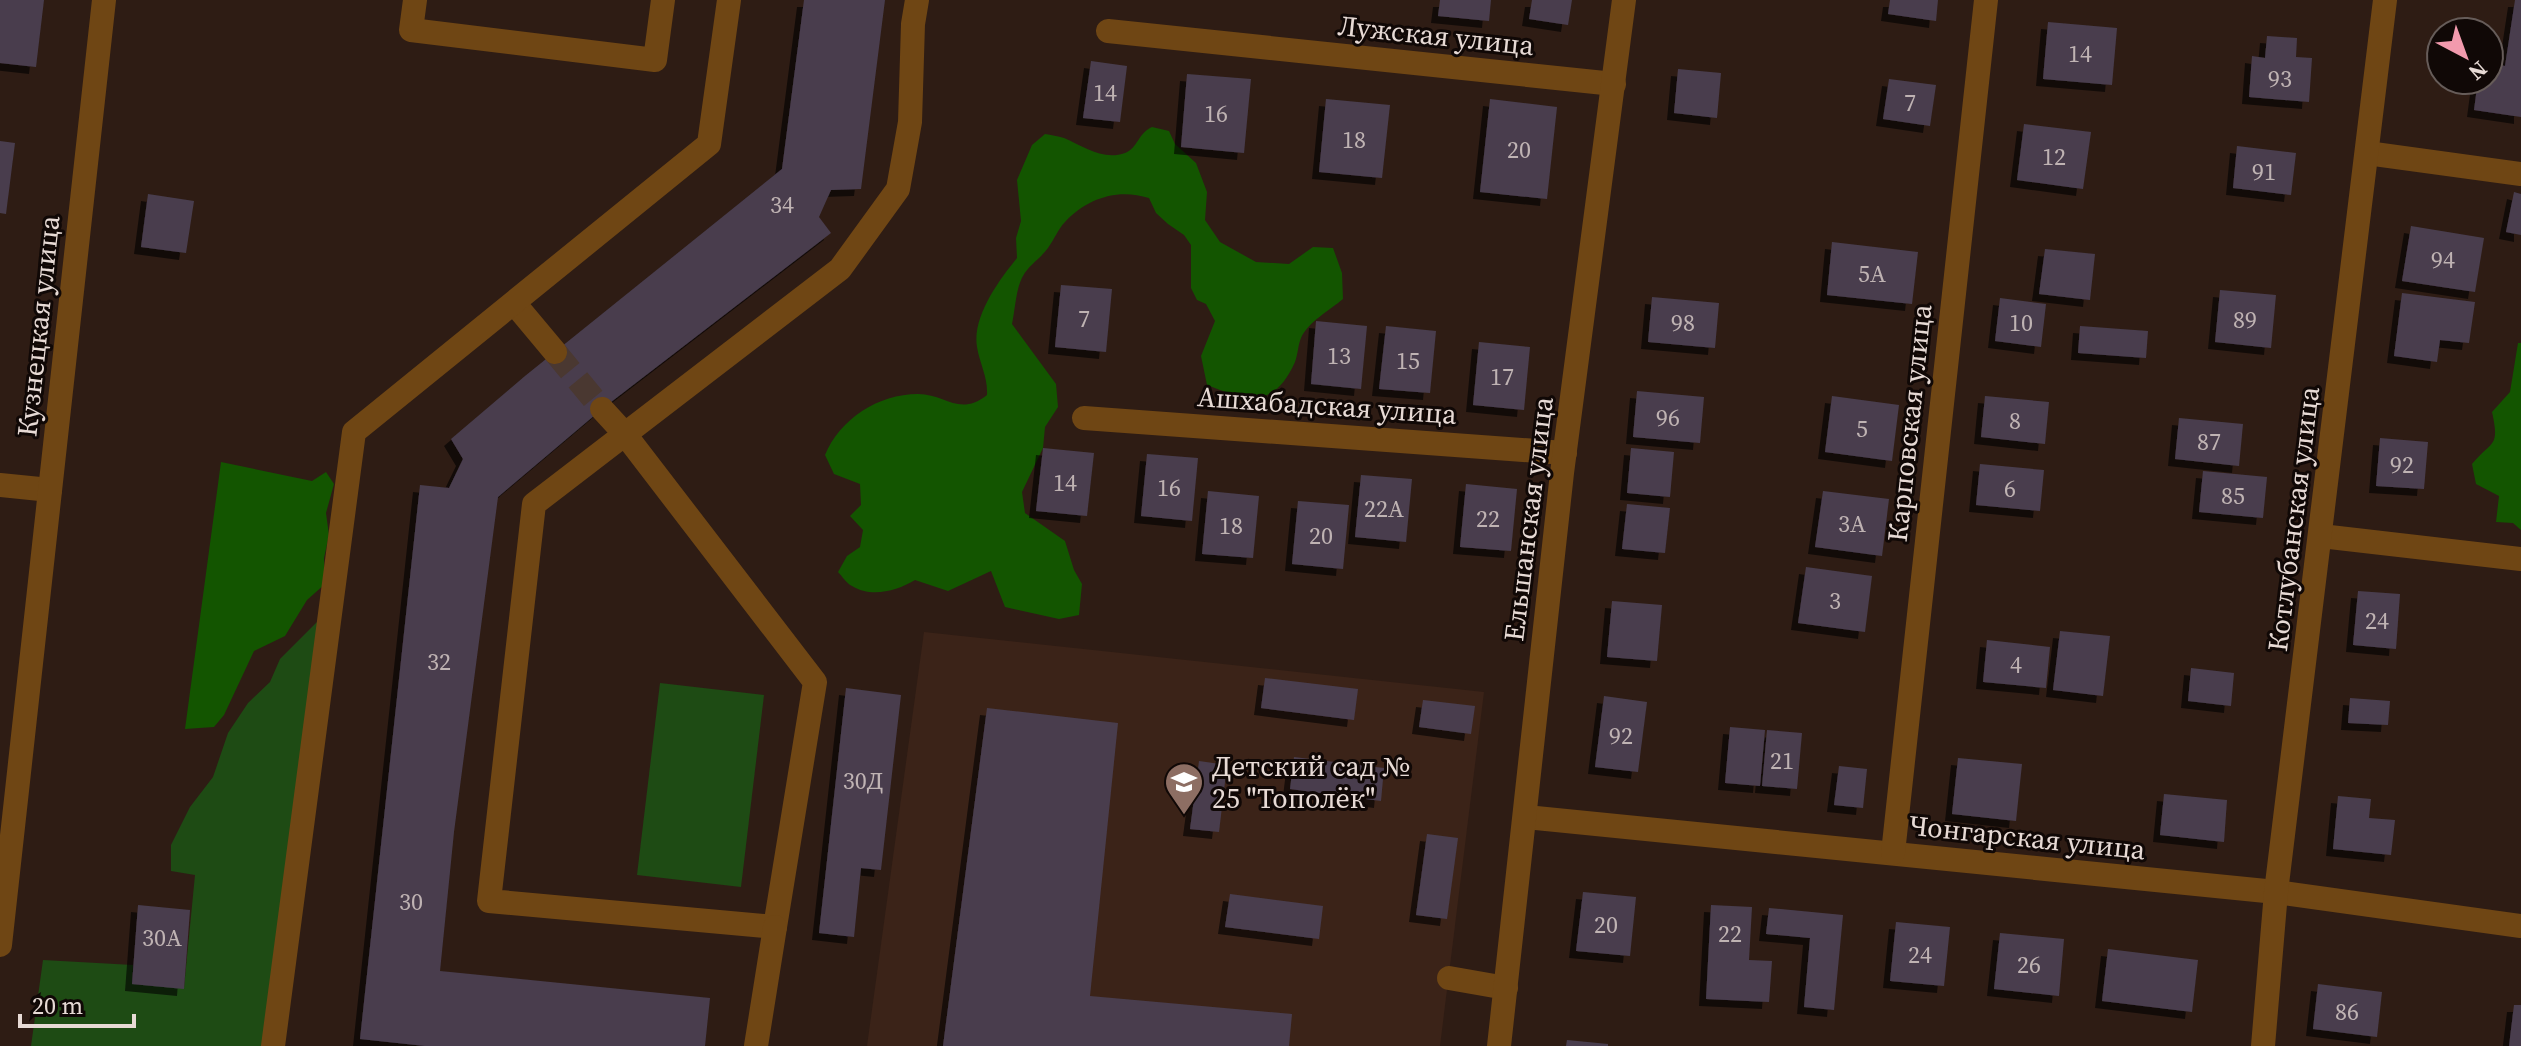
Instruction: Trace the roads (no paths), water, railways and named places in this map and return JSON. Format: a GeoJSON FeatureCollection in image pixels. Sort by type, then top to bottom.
{"type":"FeatureCollection","features":[{"type":"Feature","properties":{"kind":"street","name":"Кузнецкая улица"},"geometry":{"type":"LineString","coordinates":[[0,945],[104,0]]}},
{"type":"Feature","properties":{"kind":"street"},"geometry":{"type":"LineString","coordinates":[[415,0],[411,30],[655,60],[663,0]]}},
{"type":"Feature","properties":{"kind":"street"},"geometry":{"type":"LineString","coordinates":[[273,1046],[354,432],[709,144],[729,0]]}},
{"type":"Feature","properties":{"kind":"street"},"geometry":{"type":"LineString","coordinates":[[775,927],[489,901],[534,504],[840,269],[898,189],[910,122],[913,24],[917,0]]}},
{"type":"Feature","properties":{"kind":"street","name":"Ельшанская улица"},"geometry":{"type":"LineString","coordinates":[[1499,1046],[1565,453],[1624,0]]}},
{"type":"Feature","properties":{"kind":"street","name":"Карповская улица"},"geometry":{"type":"LineString","coordinates":[[1893,853],[1986,0]]}},
{"type":"Feature","properties":{"kind":"street","name":"Котлубанская улица"},"geometry":{"type":"LineString","coordinates":[[2263,1046],[2276,892],[2385,0]]}},
{"type":"Feature","properties":{"kind":"street","name":"Лужская улица"},"geometry":{"type":"LineString","coordinates":[[1108,31],[1614,84]]}},
{"type":"Feature","properties":{"kind":"street"},"geometry":{"type":"LineString","coordinates":[[2367,153],[2521,174]]}},
{"type":"Feature","properties":{"kind":"street"},"geometry":{"type":"LineString","coordinates":[[514,303],[555,352]]}},
{"type":"Feature","properties":{"kind":"street"},"geometry":{"type":"LineString","coordinates":[[602,409],[624,433],[815,682],[756,1046]]}},
{"type":"Feature","properties":{"kind":"street","name":"Ашхабадская улица"},"geometry":{"type":"LineString","coordinates":[[1084,418],[1565,453]]}},
{"type":"Feature","properties":{"kind":"street"},"geometry":{"type":"LineString","coordinates":[[0,485],[50,490]]}},
{"type":"Feature","properties":{"kind":"street"},"geometry":{"type":"LineString","coordinates":[[2321,536],[2521,559]]}},
{"type":"Feature","properties":{"kind":"street","name":"Чонгарская улица"},"geometry":{"type":"LineString","coordinates":[[1526,817],[2276,892],[2521,926]]}},
{"type":"Feature","properties":{"kind":"street"},"geometry":{"type":"LineString","coordinates":[[1449,978],[1506,988]]}},
{"type":"Feature","properties":{"kind":"tunnel"},"geometry":{"type":"LineString","coordinates":[[555,352],[602,409]]}},
{"type":"Feature","properties":{"kind":"place","name":"Детский сад № 25 \"Тополёк\""},"geometry":{"type":"Point","coordinates":[1184,816]}}]}
